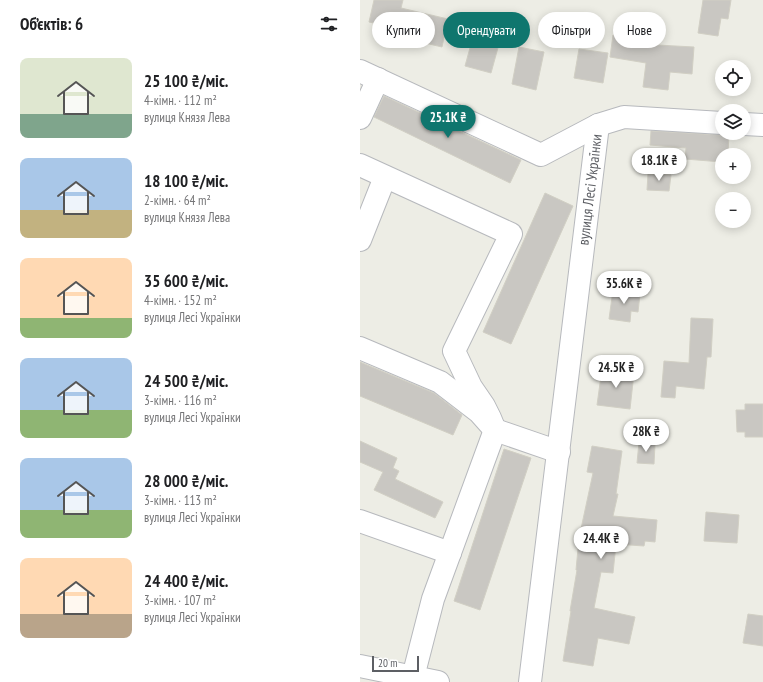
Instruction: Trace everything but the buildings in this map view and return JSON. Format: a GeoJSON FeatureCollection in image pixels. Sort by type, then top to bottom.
{"type":"FeatureCollection","features":[{"type":"Feature","properties":{"kind":"street"},"geometry":{"type":"LineString","coordinates":[[360,118],[369,75],[541,155],[598,125],[624,117],[715,123]]}},
{"type":"Feature","properties":{"kind":"street"},"geometry":{"type":"LineString","coordinates":[[751,124],[763,125]]}},
{"type":"Feature","properties":{"kind":"street","name":"вулиця Лесі Українки"},"geometry":{"type":"LineString","coordinates":[[530,682],[598,125]]}},
{"type":"Feature","properties":{"kind":"street"},"geometry":{"type":"LineString","coordinates":[[360,165],[511,234],[454,351],[471,386],[484,406],[495,430],[433,599],[413,677]]}},
{"type":"Feature","properties":{"kind":"street"},"geometry":{"type":"LineString","coordinates":[[360,240],[385,177]]}},
{"type":"Feature","properties":{"kind":"street"},"geometry":{"type":"LineString","coordinates":[[360,348],[440,382],[479,412],[495,430],[558,452]]}},
{"type":"Feature","properties":{"kind":"street"},"geometry":{"type":"LineString","coordinates":[[360,521],[450,552]]}},
{"type":"Feature","properties":{"kind":"street"},"geometry":{"type":"LineString","coordinates":[[360,666],[438,682]]}}]}
